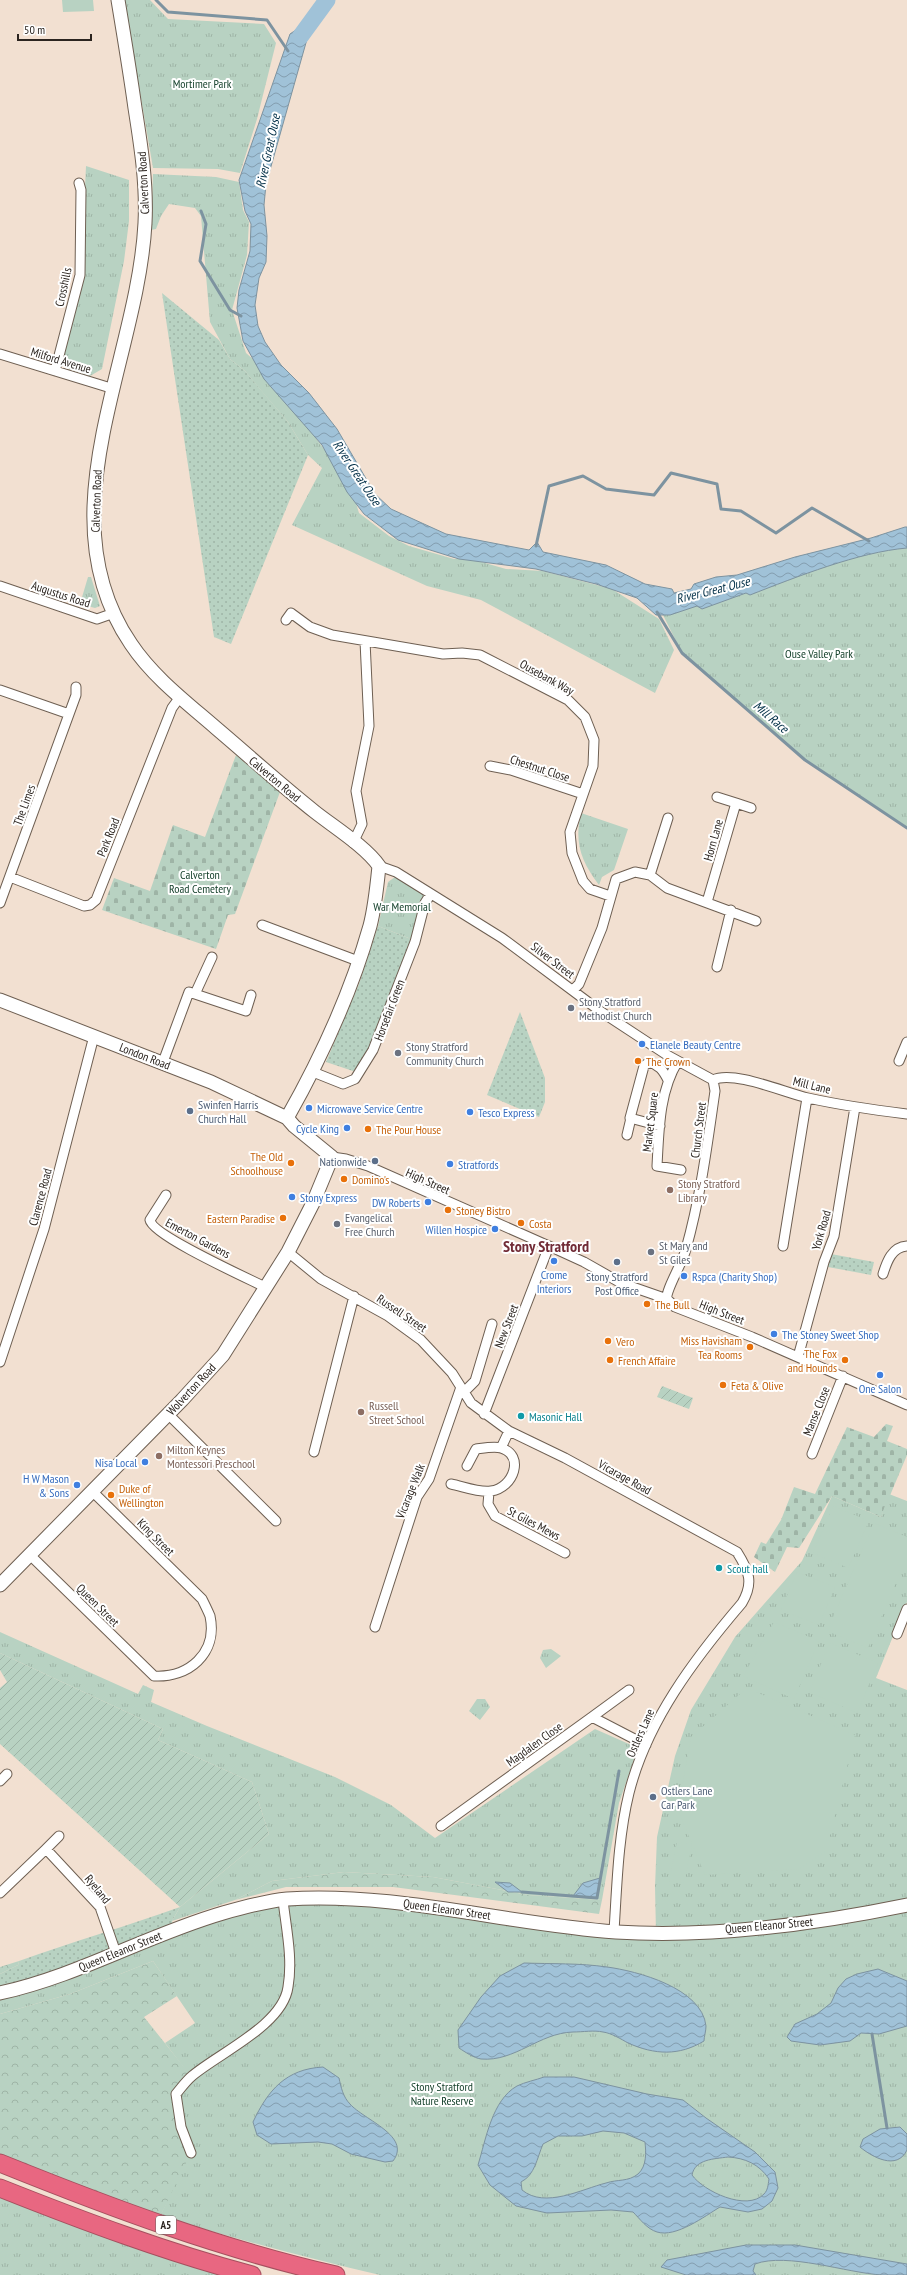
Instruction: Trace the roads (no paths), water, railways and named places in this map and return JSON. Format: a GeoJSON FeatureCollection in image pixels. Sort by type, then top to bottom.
{"type":"FeatureCollection","features":[{"type":"Feature","properties":{"kind":"highway","name":"A5"},"geometry":{"type":"LineString","coordinates":[[0,2163],[78,2195],[205,2239],[336,2275]]}},
{"type":"Feature","properties":{"kind":"highway","name":"A5"},"geometry":{"type":"LineString","coordinates":[[0,2188],[68,2215],[187,2256],[252,2275]]}},
{"type":"Feature","properties":{"kind":"street","name":"Calverton Road"},"geometry":{"type":"LineString","coordinates":[[118,0],[142,154],[146,198],[141,265],[94,480],[93,532],[100,576],[114,613],[131,645],[155,674],[297,798],[353,843],[370,854],[379,866]]}},
{"type":"Feature","properties":{"kind":"street","name":"Crosshills"},"geometry":{"type":"LineString","coordinates":[[55,371],[80,275],[81,190],[79,183]]}},
{"type":"Feature","properties":{"kind":"street","name":"Milford Avenue"},"geometry":{"type":"LineString","coordinates":[[0,354],[114,389]]}},
{"type":"Feature","properties":{"kind":"street","name":"Augustus Road"},"geometry":{"type":"LineString","coordinates":[[0,586],[97,619],[114,613]]}},
{"type":"Feature","properties":{"kind":"street","name":"Ousebank Way"},"geometry":{"type":"LineString","coordinates":[[290,613],[310,627],[332,635],[443,654],[480,655],[568,700],[585,717],[594,740],[593,766],[570,832],[572,853],[583,881],[590,890],[610,896]]}},
{"type":"Feature","properties":{"kind":"street"},"geometry":{"type":"LineString","coordinates":[[353,843],[362,824],[356,791],[369,726],[365,640]]}},
{"type":"Feature","properties":{"kind":"street","name":"The Limes"},"geometry":{"type":"LineString","coordinates":[[0,903],[76,695],[76,687]]}},
{"type":"Feature","properties":{"kind":"street"},"geometry":{"type":"LineString","coordinates":[[0,690],[69,714]]}},
{"type":"Feature","properties":{"kind":"street","name":"Park Road"},"geometry":{"type":"LineString","coordinates":[[10,877],[84,906],[90,905],[96,900],[172,708],[180,697]]}},
{"type":"Feature","properties":{"kind":"street","name":"Chestnut Close"},"geometry":{"type":"LineString","coordinates":[[490,766],[511,770],[583,794]]}},
{"type":"Feature","properties":{"kind":"street"},"geometry":{"type":"LineString","coordinates":[[717,797],[751,808]]}},
{"type":"Feature","properties":{"kind":"street","name":"Horn Lane"},"geometry":{"type":"LineString","coordinates":[[707,902],[736,804]]}},
{"type":"Feature","properties":{"kind":"street"},"geometry":{"type":"LineString","coordinates":[[650,875],[668,818]]}},
{"type":"Feature","properties":{"kind":"street"},"geometry":{"type":"LineString","coordinates":[[287,1118],[313,1072],[358,961],[370,925],[379,866]]}},
{"type":"Feature","properties":{"kind":"street","name":"Silver Street"},"geometry":{"type":"LineString","coordinates":[[379,866],[396,872],[430,895],[502,938],[574,990],[600,1011],[678,1061],[712,1078]]}},
{"type":"Feature","properties":{"kind":"street"},"geometry":{"type":"LineString","coordinates":[[574,990],[579,984],[602,928],[616,879],[635,872],[650,875],[667,888],[731,910],[756,921]]}},
{"type":"Feature","properties":{"kind":"street","name":"Horsefair Green"},"geometry":{"type":"LineString","coordinates":[[313,1072],[344,1084],[356,1079],[374,1050],[415,942],[425,903],[430,895]]}},
{"type":"Feature","properties":{"kind":"street"},"geometry":{"type":"LineString","coordinates":[[717,967],[731,910]]}},
{"type":"Feature","properties":{"kind":"street"},"geometry":{"type":"LineString","coordinates":[[262,925],[358,961]]}},
{"type":"Feature","properties":{"kind":"street"},"geometry":{"type":"LineString","coordinates":[[195,994],[212,957]]}},
{"type":"Feature","properties":{"kind":"street"},"geometry":{"type":"LineString","coordinates":[[163,1062],[189,992],[246,1011],[251,995]]}},
{"type":"Feature","properties":{"kind":"street","name":"London Road"},"geometry":{"type":"LineString","coordinates":[[0,1000],[163,1062],[231,1090],[287,1118],[294,1126],[332,1157]]}},
{"type":"Feature","properties":{"kind":"street","name":"Clarence Road"},"geometry":{"type":"LineString","coordinates":[[0,1362],[44,1229],[94,1036]]}},
{"type":"Feature","properties":{"kind":"street"},"geometry":{"type":"LineString","coordinates":[[899,1061],[907,1042]]}},
{"type":"Feature","properties":{"kind":"street","name":"Market Square"},"geometry":{"type":"LineString","coordinates":[[678,1061],[668,1080],[660,1126],[657,1166],[681,1170]]}},
{"type":"Feature","properties":{"kind":"street"},"geometry":{"type":"LineString","coordinates":[[627,1135],[644,1066],[649,1062],[656,1064],[663,1070],[668,1080]]}},
{"type":"Feature","properties":{"kind":"street","name":"Mill Lane"},"geometry":{"type":"LineString","coordinates":[[712,1078],[724,1077],[761,1084],[807,1098],[855,1107],[907,1114]]}},
{"type":"Feature","properties":{"kind":"street","name":"Church Street"},"geometry":{"type":"LineString","coordinates":[[667,1299],[668,1289],[684,1258],[703,1180],[715,1091],[712,1078]]}},
{"type":"Feature","properties":{"kind":"street"},"geometry":{"type":"LineString","coordinates":[[783,1246],[807,1098]]}},
{"type":"Feature","properties":{"kind":"street","name":"York Road"},"geometry":{"type":"LineString","coordinates":[[798,1357],[824,1262],[834,1236],[855,1107]]}},
{"type":"Feature","properties":{"kind":"street"},"geometry":{"type":"LineString","coordinates":[[631,1118],[660,1126]]}},
{"type":"Feature","properties":{"kind":"street","name":"High Street"},"geometry":{"type":"LineString","coordinates":[[332,1157],[346,1159],[368,1166],[584,1262],[621,1283],[667,1299],[675,1307],[843,1376],[907,1405]]}},
{"type":"Feature","properties":{"kind":"street","name":"Wolverton Road"},"geometry":{"type":"LineString","coordinates":[[2,1579],[30,1555],[93,1492],[205,1376],[223,1355],[288,1252],[313,1203],[332,1157]]}},
{"type":"Feature","properties":{"kind":"street","name":"Emerton Gardens"},"geometry":{"type":"LineString","coordinates":[[166,1195],[150,1220],[151,1225],[198,1254],[265,1287]]}},
{"type":"Feature","properties":{"kind":"street","name":"New Street"},"geometry":{"type":"LineString","coordinates":[[484,1414],[549,1246]]}},
{"type":"Feature","properties":{"kind":"street"},"geometry":{"type":"LineString","coordinates":[[883,1274],[888,1258],[894,1251],[907,1246]]}},
{"type":"Feature","properties":{"kind":"street","name":"Russell Street"},"geometry":{"type":"LineString","coordinates":[[288,1252],[321,1279],[388,1316],[421,1340],[452,1373],[471,1402],[484,1414]]}},
{"type":"Feature","properties":{"kind":"street"},"geometry":{"type":"LineString","coordinates":[[314,1452],[354,1296]]}},
{"type":"Feature","properties":{"kind":"street","name":"Vicarage Walk"},"geometry":{"type":"LineString","coordinates":[[376,1628],[417,1497],[429,1479],[462,1389],[475,1381],[492,1324]]}},
{"type":"Feature","properties":{"kind":"street","name":"Manse Close"},"geometry":{"type":"LineString","coordinates":[[812,1454],[843,1376]]}},
{"type":"Feature","properties":{"kind":"street"},"geometry":{"type":"LineString","coordinates":[[168,1414],[276,1521]]}},
{"type":"Feature","properties":{"kind":"street","name":"Vicarage Road"},"geometry":{"type":"LineString","coordinates":[[484,1414],[508,1431],[565,1458],[737,1552],[747,1568]]}},
{"type":"Feature","properties":{"kind":"street"},"geometry":{"type":"LineString","coordinates":[[501,1448],[508,1431]]}},
{"type":"Feature","properties":{"kind":"street"},"geometry":{"type":"LineString","coordinates":[[451,1484],[489,1492],[500,1489],[511,1480],[515,1468],[510,1454],[501,1448],[476,1449],[466,1466]]}},
{"type":"Feature","properties":{"kind":"street","name":"King Street"},"geometry":{"type":"LineString","coordinates":[[93,1492],[202,1599],[210,1617],[210,1636],[206,1652],[195,1664],[180,1674],[154,1676],[149,1672]]}},
{"type":"Feature","properties":{"kind":"street","name":"St Giles Mews"},"geometry":{"type":"LineString","coordinates":[[489,1492],[488,1504],[495,1516],[565,1553]]}},
{"type":"Feature","properties":{"kind":"street","name":"Queen Street"},"geometry":{"type":"LineString","coordinates":[[30,1555],[149,1672]]}},
{"type":"Feature","properties":{"kind":"street","name":"Ostlers Lane"},"geometry":{"type":"LineString","coordinates":[[614,1932],[618,1854],[629,1792],[646,1745],[663,1711],[695,1662],[742,1604],[748,1593],[747,1568]]}},
{"type":"Feature","properties":{"kind":"street"},"geometry":{"type":"LineString","coordinates":[[897,1634],[907,1609]]}},
{"type":"Feature","properties":{"kind":"street","name":"Magdalen Close"},"geometry":{"type":"LineString","coordinates":[[441,1826],[628,1690]]}},
{"type":"Feature","properties":{"kind":"street"},"geometry":{"type":"LineString","coordinates":[[592,1717],[646,1745]]}},
{"type":"Feature","properties":{"kind":"street"},"geometry":{"type":"LineString","coordinates":[[0,1781],[7,1774]]}},
{"type":"Feature","properties":{"kind":"street"},"geometry":{"type":"LineString","coordinates":[[0,1893],[59,1836]]}},
{"type":"Feature","properties":{"kind":"street","name":"Ryeland"},"geometry":{"type":"LineString","coordinates":[[46,1850],[100,1907],[116,1953]]}},
{"type":"Feature","properties":{"kind":"street","name":"Queen Eleanor Street"},"geometry":{"type":"LineString","coordinates":[[0,1993],[47,1980],[212,1916],[283,1900],[326,1897],[373,1899],[614,1932],[656,1933],[757,1928],[859,1915],[907,1905]]}},
{"type":"Feature","properties":{"kind":"street"},"geometry":{"type":"LineString","coordinates":[[191,2153],[181,2127],[176,2094],[192,2077],[264,2024],[280,2008],[288,1989],[290,1958],[283,1900]]}},
{"type":"Feature","properties":{"kind":"water"},"geometry":{"type":"Polygon","coordinates":[[[313,18],[266,184],[264,205],[267,236],[266,262],[259,278],[255,305],[258,326],[265,342],[281,365],[309,393],[337,429],[375,494],[391,509],[446,534],[529,550],[537,542],[543,552],[606,565],[645,584],[672,589],[674,593],[691,589],[694,584],[716,577],[737,575],[795,557],[871,538],[905,527],[907,527],[907,548],[888,550],[848,560],[807,573],[750,595],[746,593],[702,609],[697,606],[670,615],[656,615],[637,598],[596,584],[536,569],[459,559],[398,540],[364,514],[347,492],[322,445],[264,379],[243,341],[237,308],[239,290],[250,251],[251,224],[245,211],[239,180],[290,34],[313,18]]]}},
{"type":"Feature","properties":{"kind":"water"},"geometry":{"type":"Polygon","coordinates":[[[600,1878],[597,1898],[573,1896],[583,1883],[600,1878]]]}},
{"type":"Feature","properties":{"kind":"water"},"geometry":{"type":"Polygon","coordinates":[[[495,1882],[510,1883],[522,1892],[508,1892],[495,1882]]]}},
{"type":"Feature","properties":{"kind":"water"},"geometry":{"type":"Polygon","coordinates":[[[524,1963],[576,1964],[607,1967],[650,1977],[681,1992],[693,2001],[702,2013],[706,2026],[704,2041],[685,2049],[657,2052],[638,2047],[616,2036],[600,2031],[592,2031],[573,2032],[549,2037],[516,2052],[493,2059],[481,2059],[470,2055],[459,2048],[458,2030],[481,1997],[500,1976],[524,1963]]]}},
{"type":"Feature","properties":{"kind":"water"},"geometry":{"type":"Polygon","coordinates":[[[878,1969],[907,1981],[907,2026],[879,2034],[861,2033],[850,2041],[820,2045],[791,2041],[787,2037],[795,2024],[817,2014],[831,2003],[838,1988],[846,1979],[857,1974],[878,1969]]]}},
{"type":"Feature","properties":{"kind":"water"},"geometry":{"type":"Polygon","coordinates":[[[323,2067],[339,2078],[344,2095],[350,2104],[384,2129],[391,2136],[396,2144],[397,2152],[393,2161],[385,2162],[351,2154],[332,2144],[318,2142],[271,2144],[257,2135],[253,2122],[265,2100],[272,2091],[280,2083],[299,2072],[323,2067]]]}},
{"type":"Feature","properties":{"kind":"water"},"geometry":{"type":"Polygon","coordinates":[[[544,2077],[574,2077],[647,2094],[683,2100],[755,2152],[775,2172],[778,2188],[772,2201],[762,2209],[748,2212],[720,2207],[690,2225],[673,2232],[665,2233],[650,2229],[633,2212],[611,2210],[547,2213],[516,2206],[490,2185],[478,2165],[487,2132],[501,2101],[508,2092],[517,2086],[544,2077]],[[603,2131],[582,2136],[558,2136],[543,2144],[533,2171],[521,2182],[522,2190],[541,2198],[552,2198],[575,2193],[610,2182],[627,2179],[638,2174],[643,2167],[646,2154],[645,2142],[624,2133],[603,2131]],[[728,2157],[711,2159],[701,2163],[694,2170],[692,2175],[715,2193],[737,2200],[747,2201],[756,2199],[764,2194],[767,2189],[769,2179],[761,2169],[746,2160],[728,2157]]]}},
{"type":"Feature","properties":{"kind":"water"},"geometry":{"type":"Polygon","coordinates":[[[900,2127],[907,2134],[907,2150],[903,2156],[897,2160],[891,2161],[878,2158],[860,2147],[863,2139],[880,2129],[900,2127]]]}},
{"type":"Feature","properties":{"kind":"water"},"geometry":{"type":"Polygon","coordinates":[[[746,2245],[795,2245],[907,2264],[907,2275],[882,2275],[783,2260],[755,2264],[753,2271],[756,2275],[686,2275],[661,2267],[667,2260],[746,2245]]]}},
{"type":"Feature","properties":{"kind":"waterway"},"geometry":{"type":"LineString","coordinates":[[156,0],[168,12],[267,20],[288,51]]}},
{"type":"Feature","properties":{"kind":"waterway","name":"River Great Ouse"},"geometry":{"type":"LineString","coordinates":[[300,37],[327,0]]}},
{"type":"Feature","properties":{"kind":"waterway"},"geometry":{"type":"LineString","coordinates":[[201,211],[206,224],[200,261],[230,310],[241,316]]}},
{"type":"Feature","properties":{"kind":"waterway"},"geometry":{"type":"LineString","coordinates":[[536,546],[549,486],[583,476],[606,489],[654,495],[671,473],[717,484],[721,509],[741,511],[776,533],[812,508],[869,541]]}},
{"type":"Feature","properties":{"kind":"waterway","name":"Mill Race"},"geometry":{"type":"LineString","coordinates":[[657,612],[682,653],[805,760],[907,828]]}},
{"type":"Feature","properties":{"kind":"waterway"},"geometry":{"type":"LineString","coordinates":[[522,1892],[597,1898],[619,1771]]}},
{"type":"Feature","properties":{"kind":"waterway"},"geometry":{"type":"LineString","coordinates":[[872,2034],[887,2128]]}},
{"type":"Feature","properties":{"kind":"place","name":"Stony Stratford Methodist Church"},"geometry":{"type":"Point","coordinates":[571,1008]}},
{"type":"Feature","properties":{"kind":"place","name":"Elanele Beauty Centre"},"geometry":{"type":"Point","coordinates":[642,1044]}},
{"type":"Feature","properties":{"kind":"place","name":"Stony Stratford Community Church"},"geometry":{"type":"Point","coordinates":[398,1053]}},
{"type":"Feature","properties":{"kind":"place","name":"The Crown"},"geometry":{"type":"Point","coordinates":[638,1061]}},
{"type":"Feature","properties":{"kind":"place","name":"Microwave Service Centre"},"geometry":{"type":"Point","coordinates":[309,1108]}},
{"type":"Feature","properties":{"kind":"place","name":"Swinfen Harris Church Hall"},"geometry":{"type":"Point","coordinates":[190,1111]}},
{"type":"Feature","properties":{"kind":"place","name":"Tesco Express"},"geometry":{"type":"Point","coordinates":[470,1112]}},
{"type":"Feature","properties":{"kind":"place","name":"Cycle King"},"geometry":{"type":"Point","coordinates":[347,1128]}},
{"type":"Feature","properties":{"kind":"place","name":"The Pour House"},"geometry":{"type":"Point","coordinates":[368,1129]}},
{"type":"Feature","properties":{"kind":"place","name":"Nationwide"},"geometry":{"type":"Point","coordinates":[375,1161]}},
{"type":"Feature","properties":{"kind":"place","name":"The Old Schoolhouse"},"geometry":{"type":"Point","coordinates":[291,1163]}},
{"type":"Feature","properties":{"kind":"place","name":"Stratfords"},"geometry":{"type":"Point","coordinates":[450,1164]}},
{"type":"Feature","properties":{"kind":"place","name":"Domino's"},"geometry":{"type":"Point","coordinates":[344,1179]}},
{"type":"Feature","properties":{"kind":"place","name":"Stony Stratford Library"},"geometry":{"type":"Point","coordinates":[670,1190]}},
{"type":"Feature","properties":{"kind":"place","name":"Stony Express"},"geometry":{"type":"Point","coordinates":[292,1197]}},
{"type":"Feature","properties":{"kind":"place","name":"DW Roberts"},"geometry":{"type":"Point","coordinates":[428,1202]}},
{"type":"Feature","properties":{"kind":"place","name":"Stoney Bistro"},"geometry":{"type":"Point","coordinates":[448,1210]}},
{"type":"Feature","properties":{"kind":"place","name":"Eastern Paradise"},"geometry":{"type":"Point","coordinates":[283,1218]}},
{"type":"Feature","properties":{"kind":"place","name":"Costa"},"geometry":{"type":"Point","coordinates":[521,1223]}},
{"type":"Feature","properties":{"kind":"place","name":"Evangelical Free Church"},"geometry":{"type":"Point","coordinates":[337,1224]}},
{"type":"Feature","properties":{"kind":"place","name":"Willen Hospice"},"geometry":{"type":"Point","coordinates":[495,1229]}},
{"type":"Feature","properties":{"kind":"place","name":"St Mary and St Giles"},"geometry":{"type":"Point","coordinates":[651,1252]}},
{"type":"Feature","properties":{"kind":"place","name":"Crome Interiors"},"geometry":{"type":"Point","coordinates":[554,1261]}},
{"type":"Feature","properties":{"kind":"place","name":"Stony Stratford Post Office"},"geometry":{"type":"Point","coordinates":[617,1262]}},
{"type":"Feature","properties":{"kind":"place","name":"Rspca (Charity Shop)"},"geometry":{"type":"Point","coordinates":[684,1276]}},
{"type":"Feature","properties":{"kind":"place","name":"The Bull"},"geometry":{"type":"Point","coordinates":[647,1304]}},
{"type":"Feature","properties":{"kind":"place","name":"The Stoney Sweet Shop"},"geometry":{"type":"Point","coordinates":[774,1334]}},
{"type":"Feature","properties":{"kind":"place","name":"Vero"},"geometry":{"type":"Point","coordinates":[608,1341]}},
{"type":"Feature","properties":{"kind":"place","name":"Miss Havisham Tea Rooms"},"geometry":{"type":"Point","coordinates":[750,1347]}},
{"type":"Feature","properties":{"kind":"place","name":"French Affaire"},"geometry":{"type":"Point","coordinates":[610,1360]}},
{"type":"Feature","properties":{"kind":"place","name":"The Fox and Hounds"},"geometry":{"type":"Point","coordinates":[845,1360]}},
{"type":"Feature","properties":{"kind":"place","name":"One Salon"},"geometry":{"type":"Point","coordinates":[880,1375]}},
{"type":"Feature","properties":{"kind":"place","name":"Feta & Olive"},"geometry":{"type":"Point","coordinates":[723,1385]}},
{"type":"Feature","properties":{"kind":"place","name":"Russell Street School"},"geometry":{"type":"Point","coordinates":[361,1412]}},
{"type":"Feature","properties":{"kind":"place","name":"Masonic Hall"},"geometry":{"type":"Point","coordinates":[521,1416]}},
{"type":"Feature","properties":{"kind":"place","name":"Milton Keynes Montessori Preschool"},"geometry":{"type":"Point","coordinates":[159,1456]}},
{"type":"Feature","properties":{"kind":"place","name":"Nisa Local"},"geometry":{"type":"Point","coordinates":[145,1462]}},
{"type":"Feature","properties":{"kind":"place","name":"H W Mason & Sons"},"geometry":{"type":"Point","coordinates":[77,1485]}},
{"type":"Feature","properties":{"kind":"place","name":"Duke of Wellington"},"geometry":{"type":"Point","coordinates":[111,1495]}},
{"type":"Feature","properties":{"kind":"place","name":"Scout hall"},"geometry":{"type":"Point","coordinates":[719,1568]}},
{"type":"Feature","properties":{"kind":"place","name":"Ostlers Lane Car Park"},"geometry":{"type":"Point","coordinates":[653,1797]}},
{"type":"Feature","properties":{"kind":"district","name":"Stony Stratford"},"geometry":{"type":"Point","coordinates":[546,1246]}},
{"type":"Feature","properties":{"kind":"park label","name":"Mortimer Park"},"geometry":{"type":"Point","coordinates":[202,83]}},
{"type":"Feature","properties":{"kind":"park label","name":"Ouse Valley Park"},"geometry":{"type":"Point","coordinates":[819,653]}},
{"type":"Feature","properties":{"kind":"park label","name":"Calverton Road Cemetery"},"geometry":{"type":"Point","coordinates":[200,881]}},
{"type":"Feature","properties":{"kind":"park label","name":"War Memorial"},"geometry":{"type":"Point","coordinates":[402,906]}},
{"type":"Feature","properties":{"kind":"park label","name":"Stony Stratford Nature Reserve"},"geometry":{"type":"Point","coordinates":[442,2093]}}]}
